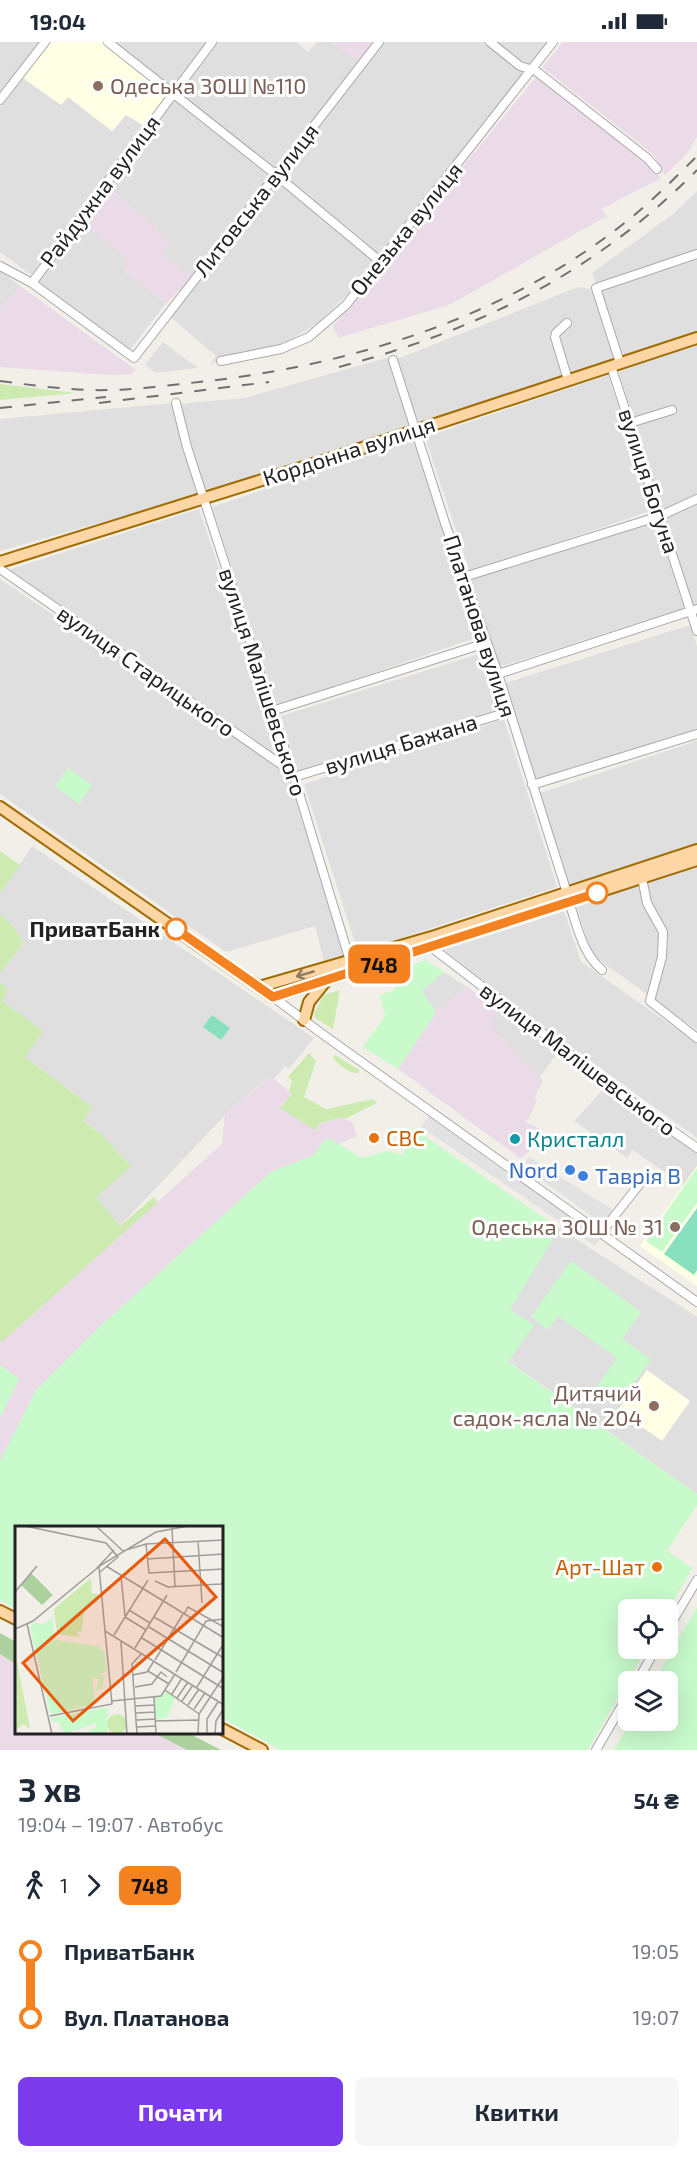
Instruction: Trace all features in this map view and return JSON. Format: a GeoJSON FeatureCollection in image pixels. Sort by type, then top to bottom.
{"type":"FeatureCollection","features":[{"type":"Feature","properties":{"kind":"main road","name":"Кордонна вулиця"},"geometry":{"type":"LineString","coordinates":[[0,562],[697,338]]}},
{"type":"Feature","properties":{"kind":"main road"},"geometry":{"type":"LineString","coordinates":[[0,807],[273,997],[431,947],[697,850]]}},
{"type":"Feature","properties":{"kind":"main road"},"geometry":{"type":"LineString","coordinates":[[259,987],[568,897],[642,878],[697,860]]}},
{"type":"Feature","properties":{"kind":"main road"},"geometry":{"type":"LineString","coordinates":[[304,1020],[309,1002],[326,981]]}},
{"type":"Feature","properties":{"kind":"main road"},"geometry":{"type":"LineString","coordinates":[[0,1611],[15,1618]]}},
{"type":"Feature","properties":{"kind":"main road"},"geometry":{"type":"LineString","coordinates":[[224,1730],[262,1750]]}},
{"type":"Feature","properties":{"kind":"street"},"geometry":{"type":"LineString","coordinates":[[0,100],[45,42]]}},
{"type":"Feature","properties":{"kind":"street"},"geometry":{"type":"LineString","coordinates":[[108,42],[275,174],[381,262]]}},
{"type":"Feature","properties":{"kind":"street","name":"Райдужна вулиця"},"geometry":{"type":"LineString","coordinates":[[32,283],[212,42]]}},
{"type":"Feature","properties":{"kind":"street","name":"Литовська вулиця"},"geometry":{"type":"LineString","coordinates":[[32,283],[134,358],[380,42]]}},
{"type":"Feature","properties":{"kind":"street"},"geometry":{"type":"LineString","coordinates":[[490,42],[520,66],[533,68],[647,158],[657,169]]}},
{"type":"Feature","properties":{"kind":"street","name":"Онезька вулиця"},"geometry":{"type":"LineString","coordinates":[[221,361],[281,349],[309,337],[346,305],[553,42]]}},
{"type":"Feature","properties":{"kind":"street","name":"вулиця Богуна"},"geometry":{"type":"LineString","coordinates":[[697,254],[596,288],[630,423],[694,610],[697,630]]}},
{"type":"Feature","properties":{"kind":"street"},"geometry":{"type":"LineString","coordinates":[[0,266],[32,283]]}},
{"type":"Feature","properties":{"kind":"street"},"geometry":{"type":"LineString","coordinates":[[567,323],[556,333],[555,338],[568,380]]}},
{"type":"Feature","properties":{"kind":"street","name":"Платанова вулиця"},"geometry":{"type":"LineString","coordinates":[[393,360],[498,674],[508,712],[586,952],[593,963],[602,970]]}},
{"type":"Feature","properties":{"kind":"street","name":"вулиця Малішевського"},"geometry":{"type":"LineString","coordinates":[[176,403],[203,497],[293,775],[350,961]]}},
{"type":"Feature","properties":{"kind":"street"},"geometry":{"type":"LineString","coordinates":[[630,423],[672,410]]}},
{"type":"Feature","properties":{"kind":"street"},"geometry":{"type":"LineString","coordinates":[[464,577],[660,516],[697,499]]}},
{"type":"Feature","properties":{"kind":"street","name":"вулиця Старицького"},"geometry":{"type":"LineString","coordinates":[[0,569],[293,775]]}},
{"type":"Feature","properties":{"kind":"street"},"geometry":{"type":"LineString","coordinates":[[498,674],[694,610]]}},
{"type":"Feature","properties":{"kind":"street"},"geometry":{"type":"LineString","coordinates":[[272,711],[486,643]]}},
{"type":"Feature","properties":{"kind":"street","name":"вулиця Бажана"},"geometry":{"type":"LineString","coordinates":[[293,775],[508,712]]}},
{"type":"Feature","properties":{"kind":"street"},"geometry":{"type":"LineString","coordinates":[[532,785],[697,734]]}},
{"type":"Feature","properties":{"kind":"street"},"geometry":{"type":"LineString","coordinates":[[642,878],[647,903],[663,932],[662,957],[651,1000],[653,1004],[697,1038]]}},
{"type":"Feature","properties":{"kind":"street","name":"вулиця Малішевського"},"geometry":{"type":"LineString","coordinates":[[431,947],[647,1113],[697,1148]]}},
{"type":"Feature","properties":{"kind":"street"},"geometry":{"type":"LineString","coordinates":[[273,997],[697,1302]]}},
{"type":"Feature","properties":{"kind":"street"},"geometry":{"type":"LineString","coordinates":[[601,1233],[639,1185]]}},
{"type":"Feature","properties":{"kind":"street"},"geometry":{"type":"LineString","coordinates":[[678,1612],[697,1580]]}},
{"type":"Feature","properties":{"kind":"street"},"geometry":{"type":"LineString","coordinates":[[596,1750],[618,1712]]}},
{"type":"Feature","properties":{"kind":"shaded area"},"geometry":{"type":"Polygon","coordinates":[[[0,42],[40,42],[0,91],[0,42]]]}},
{"type":"Feature","properties":{"kind":"shaded area","name":"Одеська ЗОШ №110"},"geometry":{"type":"Polygon","coordinates":[[[52,42],[106,42],[172,93],[146,127],[126,115],[112,131],[68,97],[61,105],[23,78],[52,42]]]}},
{"type":"Feature","properties":{"kind":"shaded area"},"geometry":{"type":"Polygon","coordinates":[[[110,42],[296,42],[308,52],[317,42],[331,42],[362,63],[275,173],[110,42]]]}},
{"type":"Feature","properties":{"kind":"shaded area"},"geometry":{"type":"Polygon","coordinates":[[[331,42],[378,42],[362,63],[331,42]]]}},
{"type":"Feature","properties":{"kind":"shaded area"},"geometry":{"type":"Polygon","coordinates":[[[380,42],[488,42],[530,71],[381,260],[277,173],[380,42]]]}},
{"type":"Feature","properties":{"kind":"shaded area"},"geometry":{"type":"Polygon","coordinates":[[[491,42],[549,42],[532,64],[521,65],[491,42]]]}},
{"type":"Feature","properties":{"kind":"shaded area"},"geometry":{"type":"Polygon","coordinates":[[[563,42],[697,42],[697,137],[686,155],[665,175],[653,154],[542,67],[563,42]]]}},
{"type":"Feature","properties":{"kind":"shaded area"},"geometry":{"type":"Polygon","coordinates":[[[537,76],[646,158],[661,178],[601,209],[607,216],[449,305],[338,338],[333,326],[537,76]]]}},
{"type":"Feature","properties":{"kind":"shaded area"},"geometry":{"type":"Polygon","coordinates":[[[23,78],[61,105],[68,97],[112,131],[126,115],[146,127],[31,275],[0,252],[0,107],[23,78]]]}},
{"type":"Feature","properties":{"kind":"shaded area"},"geometry":{"type":"Polygon","coordinates":[[[175,95],[275,174],[193,278],[162,254],[156,231],[158,228],[105,186],[175,95]]]}},
{"type":"Feature","properties":{"kind":"shaded area"},"geometry":{"type":"Polygon","coordinates":[[[276,175],[379,264],[319,322],[281,346],[224,357],[210,365],[216,356],[168,315],[276,175]]]}},
{"type":"Feature","properties":{"kind":"shaded area"},"geometry":{"type":"Polygon","coordinates":[[[105,186],[158,228],[156,231],[171,243],[162,254],[193,278],[166,303],[125,272],[127,269],[123,266],[127,259],[79,220],[105,186]]]}},
{"type":"Feature","properties":{"kind":"shaded area"},"geometry":{"type":"Polygon","coordinates":[[[697,191],[697,251],[597,285],[592,273],[673,214],[697,191]]]}},
{"type":"Feature","properties":{"kind":"shaded area"},"geometry":{"type":"Polygon","coordinates":[[[79,220],[128,259],[125,272],[166,303],[129,351],[34,281],[79,220]]]}},
{"type":"Feature","properties":{"kind":"shaded area"},"geometry":{"type":"Polygon","coordinates":[[[697,259],[697,332],[622,356],[601,291],[697,259]]]}},
{"type":"Feature","properties":{"kind":"shaded area"},"geometry":{"type":"Polygon","coordinates":[[[0,271],[20,286],[0,310],[0,271]]]}},
{"type":"Feature","properties":{"kind":"shaded area"},"geometry":{"type":"Polygon","coordinates":[[[20,286],[136,370],[131,374],[108,375],[0,367],[0,310],[20,286]]]}},
{"type":"Feature","properties":{"kind":"shaded area"},"geometry":{"type":"Polygon","coordinates":[[[578,287],[591,289],[614,359],[417,424],[395,360],[578,287]]]}},
{"type":"Feature","properties":{"kind":"shaded area"},"geometry":{"type":"Polygon","coordinates":[[[163,342],[198,368],[155,373],[145,364],[163,342]]]}},
{"type":"Feature","properties":{"kind":"shaded area"},"geometry":{"type":"Polygon","coordinates":[[[697,344],[697,495],[663,511],[618,370],[697,344]]]}},
{"type":"Feature","properties":{"kind":"shaded area"},"geometry":{"type":"Polygon","coordinates":[[[390,357],[411,426],[206,493],[179,404],[244,398],[390,357]]]}},
{"type":"Feature","properties":{"kind":"shaded area"},"geometry":{"type":"Polygon","coordinates":[[[608,375],[653,510],[470,572],[425,437],[608,375]]]}},
{"type":"Feature","properties":{"kind":"shaded area"},"geometry":{"type":"Polygon","coordinates":[[[173,403],[197,495],[0,551],[0,419],[173,403]]]}},
{"type":"Feature","properties":{"kind":"shaded area"},"geometry":{"type":"Polygon","coordinates":[[[413,440],[478,637],[277,706],[212,507],[413,440]]]}},
{"type":"Feature","properties":{"kind":"shaded area"},"geometry":{"type":"Polygon","coordinates":[[[697,504],[697,606],[694,607],[664,519],[697,504]]]}},
{"type":"Feature","properties":{"kind":"shaded area"},"geometry":{"type":"Polygon","coordinates":[[[199,509],[278,746],[270,754],[8,570],[199,509]]]}},
{"type":"Feature","properties":{"kind":"shaded area"},"geometry":{"type":"Polygon","coordinates":[[[656,521],[684,608],[499,667],[471,580],[656,521]]]}},
{"type":"Feature","properties":{"kind":"shaded area"},"geometry":{"type":"Polygon","coordinates":[[[0,579],[288,774],[344,955],[324,961],[315,926],[226,952],[0,794],[0,579]]]}},
{"type":"Feature","properties":{"kind":"shaded area"},"geometry":{"type":"Polygon","coordinates":[[[690,625],[697,646],[697,729],[536,779],[506,683],[690,625]]]}},
{"type":"Feature","properties":{"kind":"shaded area"},"geometry":{"type":"Polygon","coordinates":[[[482,653],[500,709],[298,772],[281,716],[482,653]]]}},
{"type":"Feature","properties":{"kind":"shaded area"},"geometry":{"type":"Polygon","coordinates":[[[504,719],[557,887],[358,952],[304,784],[504,719]]]}},
{"type":"Feature","properties":{"kind":"shaded area"},"geometry":{"type":"Polygon","coordinates":[[[697,741],[697,845],[567,889],[540,793],[697,741]]]}},
{"type":"Feature","properties":{"kind":"shaded area"},"geometry":{"type":"Polygon","coordinates":[[[32,846],[314,1038],[289,1069],[285,1066],[274,1079],[267,1078],[225,1115],[120,1226],[95,1198],[131,1166],[101,1134],[83,1121],[92,1107],[25,1057],[2,1001],[7,989],[0,982],[0,973],[24,943],[11,924],[0,915],[0,894],[32,846]]]}},
{"type":"Feature","properties":{"kind":"shaded area"},"geometry":{"type":"Polygon","coordinates":[[[697,865],[697,1030],[592,955],[576,905],[697,865]]]}},
{"type":"Feature","properties":{"kind":"shaded area"},"geometry":{"type":"Polygon","coordinates":[[[564,911],[581,962],[697,1043],[697,1138],[525,1013],[444,950],[564,911]]]}},
{"type":"Feature","properties":{"kind":"shaded area"},"geometry":{"type":"Polygon","coordinates":[[[444,972],[466,986],[436,1013],[421,991],[444,972]]]}},
{"type":"Feature","properties":{"kind":"shaded area"},"geometry":{"type":"Polygon","coordinates":[[[466,986],[501,1011],[490,1024],[497,1029],[495,1034],[503,1039],[543,1081],[534,1098],[537,1100],[528,1120],[524,1121],[540,1129],[540,1139],[520,1158],[398,1069],[436,1013],[466,986]]]}},
{"type":"Feature","properties":{"kind":"shaded area"},"geometry":{"type":"Polygon","coordinates":[[[501,1011],[557,1054],[539,1078],[503,1039],[494,1034],[490,1024],[501,1011]]]}},
{"type":"Feature","properties":{"kind":"shaded area"},"geometry":{"type":"Polygon","coordinates":[[[268,1078],[274,1079],[292,1094],[280,1107],[316,1131],[319,1125],[340,1117],[352,1122],[357,1136],[339,1144],[329,1138],[322,1143],[314,1155],[36,1390],[0,1461],[0,1418],[18,1379],[0,1365],[0,1340],[2,1342],[222,1144],[225,1115],[268,1078]]]}},
{"type":"Feature","properties":{"kind":"shaded area"},"geometry":{"type":"Polygon","coordinates":[[[604,1085],[697,1152],[697,1168],[684,1186],[633,1150],[627,1158],[574,1121],[599,1094],[604,1085]]]}},
{"type":"Feature","properties":{"kind":"shaded area"},"geometry":{"type":"Polygon","coordinates":[[[429,1116],[600,1239],[595,1246],[421,1127],[429,1116]]]}},
{"type":"Feature","properties":{"kind":"shaded area"},"geometry":{"type":"Polygon","coordinates":[[[529,1157],[613,1210],[603,1224],[522,1166],[529,1157]]]}},
{"type":"Feature","properties":{"kind":"shaded area","name":"Одеська ЗОШ № 31"},"geometry":{"type":"Polygon","coordinates":[[[697,1166],[697,1286],[640,1246],[697,1166]]]}},
{"type":"Feature","properties":{"kind":"shaded area"},"geometry":{"type":"Polygon","coordinates":[[[559,1228],[697,1317],[697,1494],[508,1361],[533,1325],[509,1310],[559,1228]]]}},
{"type":"Feature","properties":{"kind":"shaded area","name":"Дитячий садок-ясла № 204"},"geometry":{"type":"Polygon","coordinates":[[[647,1370],[690,1401],[662,1441],[618,1410],[647,1370]]]}},
{"type":"Feature","properties":{"kind":"shaded area"},"geometry":{"type":"Polygon","coordinates":[[[0,1654],[15,1663],[15,1735],[158,1735],[187,1750],[0,1750],[0,1654]]]}},
{"type":"Feature","properties":{"kind":"green space"},"geometry":{"type":"Polygon","coordinates":[[[0,384],[76,393],[0,400],[0,384]]]}},
{"type":"Feature","properties":{"kind":"green space"},"geometry":{"type":"Polygon","coordinates":[[[68,768],[92,785],[79,804],[55,786],[68,768]]]}},
{"type":"Feature","properties":{"kind":"green space"},"geometry":{"type":"Polygon","coordinates":[[[0,851],[20,865],[0,894],[0,851]]]}},
{"type":"Feature","properties":{"kind":"green space"},"geometry":{"type":"Polygon","coordinates":[[[0,915],[11,924],[24,943],[0,973],[0,915]]]}},
{"type":"Feature","properties":{"kind":"green space"},"geometry":{"type":"Polygon","coordinates":[[[426,960],[444,972],[422,991],[436,1013],[398,1069],[363,1047],[385,1016],[380,995],[395,990],[391,973],[426,960]]]}},
{"type":"Feature","properties":{"kind":"green space"},"geometry":{"type":"Polygon","coordinates":[[[0,982],[8,989],[2,1001],[43,1031],[25,1057],[92,1107],[83,1121],[101,1134],[131,1166],[96,1198],[120,1226],[154,1197],[158,1202],[2,1342],[0,1340],[0,982]]]}},
{"type":"Feature","properties":{"kind":"green space"},"geometry":{"type":"Polygon","coordinates":[[[340,990],[333,1029],[315,1018],[314,1013],[324,995],[340,990]]]}},
{"type":"Feature","properties":{"kind":"green space"},"geometry":{"type":"Polygon","coordinates":[[[212,1015],[230,1028],[221,1040],[203,1027],[212,1015]]]}},
{"type":"Feature","properties":{"kind":"green space"},"geometry":{"type":"Polygon","coordinates":[[[309,1053],[316,1061],[304,1097],[326,1109],[373,1099],[377,1103],[345,1119],[340,1117],[319,1124],[316,1131],[280,1108],[292,1094],[289,1091],[292,1081],[288,1077],[309,1053]]]}},
{"type":"Feature","properties":{"kind":"green space"},"geometry":{"type":"Polygon","coordinates":[[[335,1055],[359,1070],[359,1073],[341,1066],[333,1058],[335,1055]]]}},
{"type":"Feature","properties":{"kind":"green space"},"geometry":{"type":"Polygon","coordinates":[[[411,1127],[559,1228],[510,1310],[534,1325],[508,1362],[697,1494],[697,1505],[667,1551],[692,1568],[675,1599],[618,1599],[618,1659],[640,1659],[633,1671],[618,1671],[618,1698],[588,1750],[281,1750],[224,1719],[224,1526],[15,1526],[15,1608],[0,1600],[0,1461],[36,1390],[95,1331],[271,1172],[314,1155],[322,1143],[329,1138],[362,1158],[387,1151],[403,1155],[411,1127]]]}},
{"type":"Feature","properties":{"kind":"green space"},"geometry":{"type":"Polygon","coordinates":[[[697,1168],[697,1203],[662,1252],[646,1241],[697,1168]]]}},
{"type":"Feature","properties":{"kind":"green space"},"geometry":{"type":"Polygon","coordinates":[[[697,1208],[697,1270],[694,1275],[664,1254],[697,1208]]]}},
{"type":"Feature","properties":{"kind":"green space"},"geometry":{"type":"Polygon","coordinates":[[[571,1261],[641,1312],[622,1339],[651,1360],[617,1406],[595,1390],[617,1358],[558,1316],[548,1330],[531,1317],[571,1261]]]}},
{"type":"Feature","properties":{"kind":"green space"},"geometry":{"type":"Polygon","coordinates":[[[0,1365],[19,1379],[0,1418],[0,1365]]]}},
{"type":"Feature","properties":{"kind":"green space"},"geometry":{"type":"Polygon","coordinates":[[[697,1607],[697,1750],[614,1750],[625,1731],[678,1731],[678,1671],[660,1671],[667,1659],[678,1659],[678,1640],[697,1607]]]}},
{"type":"Feature","properties":{"kind":"green space"},"geometry":{"type":"Polygon","coordinates":[[[0,1633],[15,1641],[15,1663],[0,1654],[0,1633]]]}},
{"type":"Feature","properties":{"kind":"green space"},"geometry":{"type":"Polygon","coordinates":[[[158,1735],[192,1735],[221,1750],[187,1750],[158,1735]]]}},
{"type":"Feature","properties":{"kind":"railway"},"geometry":{"type":"LineString","coordinates":[[0,381],[56,388],[104,390],[199,382],[313,364],[425,331],[479,310],[531,284],[580,255],[627,221],[697,156]]}},
{"type":"Feature","properties":{"kind":"railway"},"geometry":{"type":"LineString","coordinates":[[339,367],[439,335],[486,316],[532,293],[576,268],[618,239],[658,207],[697,170]]}},
{"type":"Feature","properties":{"kind":"railway"},"geometry":{"type":"LineString","coordinates":[[99,403],[269,382]]}},
{"type":"Feature","properties":{"kind":"railway"},"geometry":{"type":"LineString","coordinates":[[0,408],[106,397]]}},
{"type":"Feature","properties":{"kind":"bus line","name":"748"},"geometry":{"type":"LineString","coordinates":[[176,929],[273,997],[597,893]]}},
{"type":"Feature","properties":{"kind":"place","name":"Одеська ЗОШ №110"},"geometry":{"type":"Point","coordinates":[98,86]}},
{"type":"Feature","properties":{"kind":"place","name":"ПриватБанк"},"geometry":{"type":"Point","coordinates":[176,929]}},
{"type":"Feature","properties":{"kind":"place","name":"СВС"},"geometry":{"type":"Point","coordinates":[374,1138]}},
{"type":"Feature","properties":{"kind":"place","name":"Кристалл"},"geometry":{"type":"Point","coordinates":[515,1139]}},
{"type":"Feature","properties":{"kind":"place","name":"Nord"},"geometry":{"type":"Point","coordinates":[570,1170]}},
{"type":"Feature","properties":{"kind":"place","name":"Таврія В"},"geometry":{"type":"Point","coordinates":[583,1176]}},
{"type":"Feature","properties":{"kind":"place","name":"Одеська ЗОШ № 31"},"geometry":{"type":"Point","coordinates":[675,1227]}},
{"type":"Feature","properties":{"kind":"place","name":"Дитячий садок-ясла № 204"},"geometry":{"type":"Point","coordinates":[654,1406]}},
{"type":"Feature","properties":{"kind":"place","name":"Арт-Шат"},"geometry":{"type":"Point","coordinates":[657,1567]}}]}
